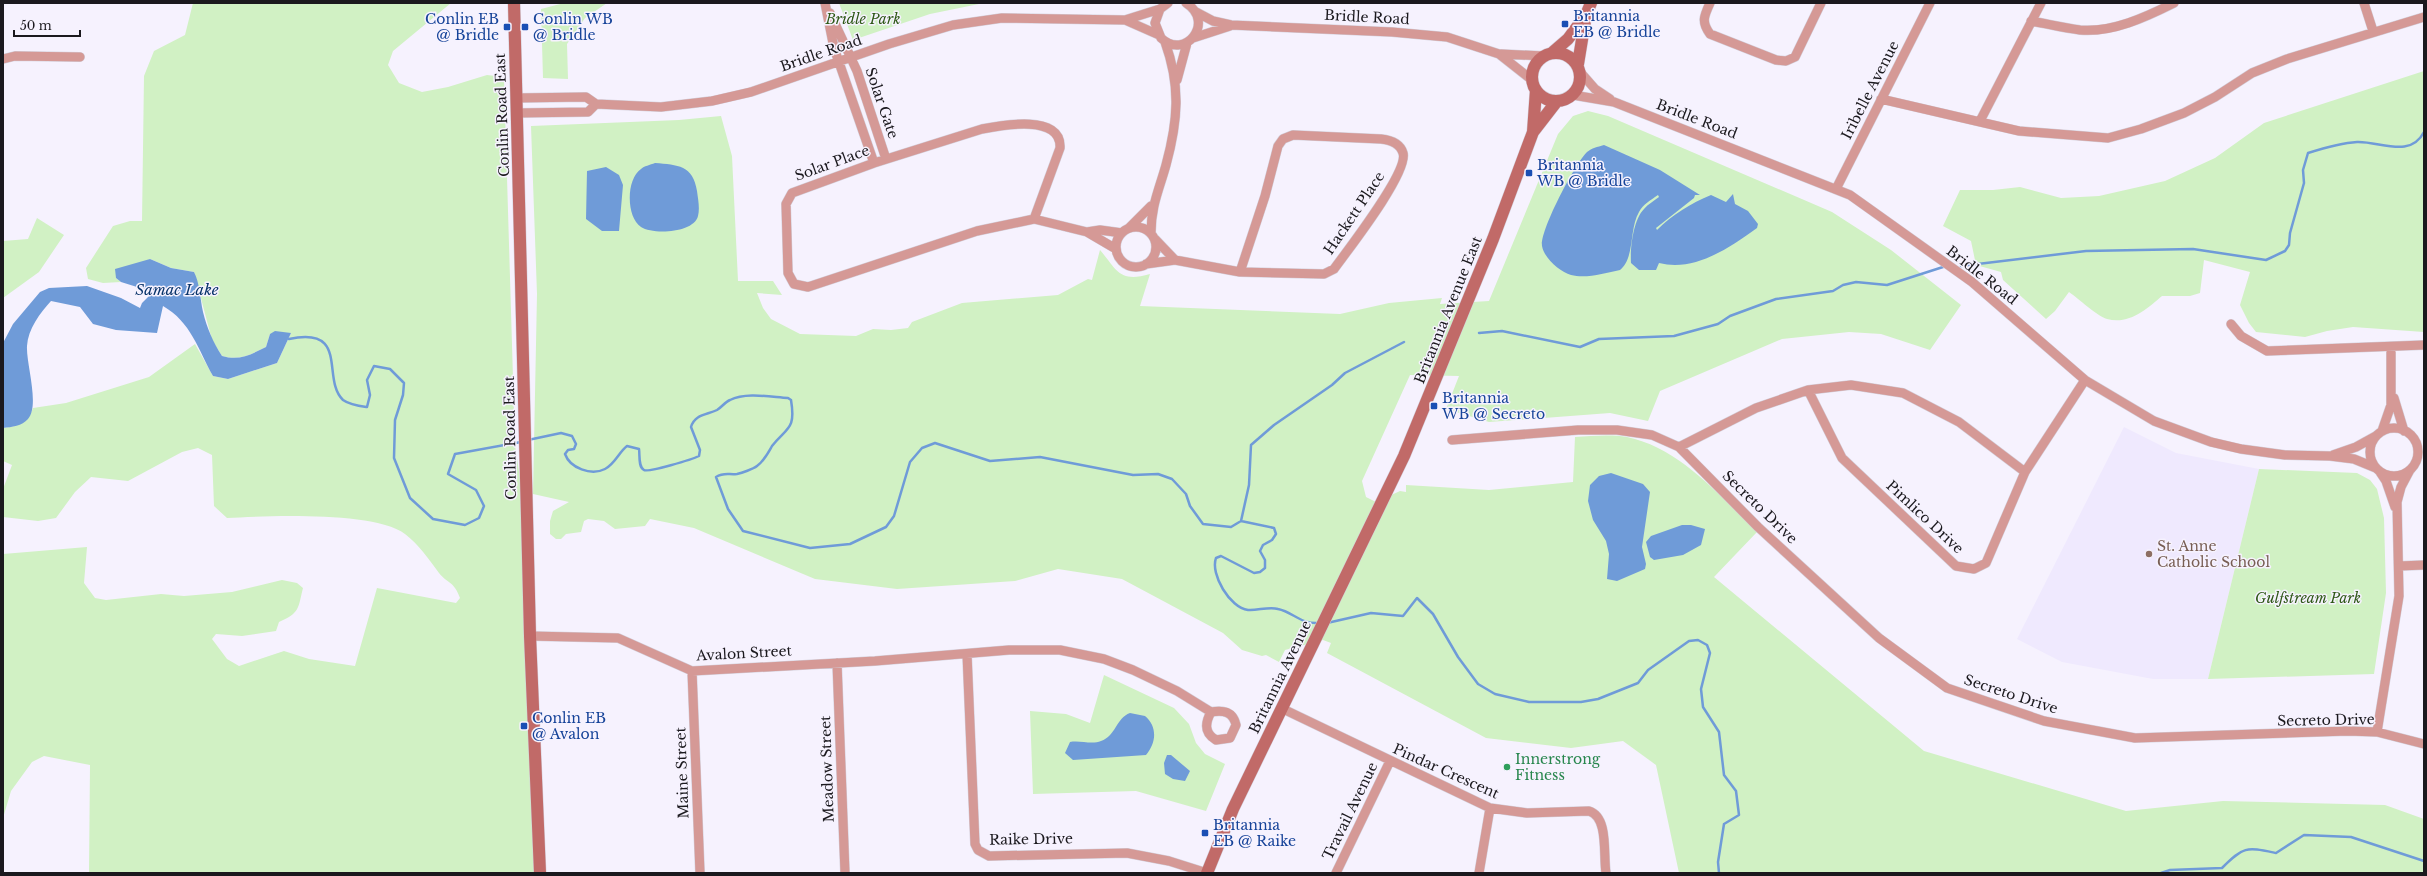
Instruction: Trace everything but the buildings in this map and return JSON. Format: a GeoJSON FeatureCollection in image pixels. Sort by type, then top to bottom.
{"type":"FeatureCollection","features":[{"type":"Feature","properties":{"kind":"street","name":"Conlin Road East"},"geometry":{"type":"LineString","coordinates":[[514,3],[530,636],[540,873]]}},
{"type":"Feature","properties":{"kind":"street","name":"Bridle Road"},"geometry":{"type":"LineString","coordinates":[[516,98],[586,97],[596,104],[661,107],[712,101],[751,92],[921,34],[973,21],[1030,17],[1125,20],[1160,9],[1168,3]]}},
{"type":"Feature","properties":{"kind":"street"},"geometry":{"type":"LineString","coordinates":[[1586,15],[1568,38],[1534,66],[1534,85],[1546,99],[1557,101],[1573,95],[1579,85],[1579,69],[1586,15],[1591,3]]}},
{"type":"Feature","properties":{"kind":"street"},"geometry":{"type":"LineString","coordinates":[[1710,3],[1704,17],[1704,26],[1710,34],[1776,60],[1786,61],[1795,57],[1821,3]]}},
{"type":"Feature","properties":{"kind":"street","name":"Iribelle Avenue"},"geometry":{"type":"LineString","coordinates":[[1836,189],[1930,3]]}},
{"type":"Feature","properties":{"kind":"street"},"geometry":{"type":"LineString","coordinates":[[1980,121],[2041,3]]}},
{"type":"Feature","properties":{"kind":"street"},"geometry":{"type":"LineString","coordinates":[[2031,21],[2081,30],[2098,30],[2147,17],[2174,3]]}},
{"type":"Feature","properties":{"kind":"street"},"geometry":{"type":"LineString","coordinates":[[2364,3],[2373,31]]}},
{"type":"Feature","properties":{"kind":"street","name":"Solar Gate"},"geometry":{"type":"LineString","coordinates":[[825,4],[851,57],[886,158]]}},
{"type":"Feature","properties":{"kind":"street","name":"Solar Gate"},"geometry":{"type":"LineString","coordinates":[[825,4],[834,48],[874,163]]}},
{"type":"Feature","properties":{"kind":"street","name":"Bridle Road"},"geometry":{"type":"LineString","coordinates":[[1191,6],[1213,21],[1231,26],[1424,34],[1468,42],[1500,54],[1523,70],[1534,85]]}},
{"type":"Feature","properties":{"kind":"street"},"geometry":{"type":"LineString","coordinates":[[1176,83],[1190,40],[1199,25],[1191,6]]}},
{"type":"Feature","properties":{"kind":"street"},"geometry":{"type":"LineString","coordinates":[[1152,205],[1117,240],[1116,249],[1120,258],[1128,265],[1135,267],[1146,264],[1154,254],[1152,205],[1166,165],[1177,105],[1176,83],[1165,42],[1159,35],[1155,23],[1160,9]]}},
{"type":"Feature","properties":{"kind":"street"},"geometry":{"type":"LineString","coordinates":[[1881,99],[2019,131],[2108,138],[2141,129],[2184,113],[2215,97],[2252,73],[2287,59],[2373,31],[2424,18]]}},
{"type":"Feature","properties":{"kind":"street","name":"Bridle Road"},"geometry":{"type":"LineString","coordinates":[[1125,20],[1159,35]]}},
{"type":"Feature","properties":{"kind":"street","name":"Bridle Road"},"geometry":{"type":"LineString","coordinates":[[1165,42],[1174,45],[1231,26]]}},
{"type":"Feature","properties":{"kind":"street","name":"Bridle Road"},"geometry":{"type":"LineString","coordinates":[[1500,54],[1548,54]]}},
{"type":"Feature","properties":{"kind":"street"},"geometry":{"type":"LineString","coordinates":[[1548,54],[1569,56],[1579,69]]}},
{"type":"Feature","properties":{"kind":"street"},"geometry":{"type":"LineString","coordinates":[[3,59],[15,56],[80,57]]}},
{"type":"Feature","properties":{"kind":"street","name":"Bridle Road"},"geometry":{"type":"LineString","coordinates":[[1579,69],[1595,89],[1614,102]]}},
{"type":"Feature","properties":{"kind":"street","name":"Britannia Avenue East"},"geometry":{"type":"LineString","coordinates":[[1534,85],[1534,132]]}},
{"type":"Feature","properties":{"kind":"street","name":"Bridle Road"},"geometry":{"type":"LineString","coordinates":[[1573,95],[1614,102],[1850,195],[1972,282],[2085,380],[2154,421],[2210,442],[2269,454],[2330,456],[2354,459],[2378,470]]}},
{"type":"Feature","properties":{"kind":"street","name":"Britannia Avenue East"},"geometry":{"type":"LineString","coordinates":[[1385,496],[1417,425],[1494,239],[1534,132],[1557,101]]}},
{"type":"Feature","properties":{"kind":"street","name":"Bridle Road"},"geometry":{"type":"LineString","coordinates":[[517,113],[588,112],[596,104]]}},
{"type":"Feature","properties":{"kind":"street","name":"Solar Place"},"geometry":{"type":"LineString","coordinates":[[1034,219],[1060,148],[1060,140],[1053,129],[1038,125],[982,129],[886,158],[800,189],[788,197],[786,204],[788,273],[794,284],[808,287],[977,231],[1034,219],[1087,232],[1116,249]]}},
{"type":"Feature","properties":{"kind":"street","name":"Hackett Place"},"geometry":{"type":"LineString","coordinates":[[1146,264],[1175,260],[1240,272],[1318,276],[1331,271],[1391,187],[1404,158],[1401,148],[1389,140],[1381,139],[1293,135],[1283,139],[1278,146],[1265,196],[1240,272]]}},
{"type":"Feature","properties":{"kind":"street"},"geometry":{"type":"LineString","coordinates":[[1126,230],[1139,227],[1153,236],[1175,260]]}},
{"type":"Feature","properties":{"kind":"street","name":"Solar Place"},"geometry":{"type":"LineString","coordinates":[[1087,232],[1100,230],[1126,230]]}},
{"type":"Feature","properties":{"kind":"street"},"geometry":{"type":"LineString","coordinates":[[2231,324],[2241,336],[2267,351],[2424,345]]}},
{"type":"Feature","properties":{"kind":"street"},"geometry":{"type":"LineString","coordinates":[[2391,347],[2393,393],[2389,416],[2380,433],[2373,440],[2370,453],[2390,493],[2396,513]]}},
{"type":"Feature","properties":{"kind":"street","name":"Pimlico Drive"},"geometry":{"type":"LineString","coordinates":[[1808,390],[1842,458],[1956,566],[1974,569],[1986,563],[2025,472],[2085,380]]}},
{"type":"Feature","properties":{"kind":"street"},"geometry":{"type":"LineString","coordinates":[[1452,440],[1578,430],[1617,430],[1652,435],[1679,447],[1756,408],[1808,390],[1851,385],[1903,393],[1959,422],[2025,472]]}},
{"type":"Feature","properties":{"kind":"street"},"geometry":{"type":"LineString","coordinates":[[2377,732],[2398,608],[2399,566],[2396,513],[2400,487],[2413,467],[2418,450],[2408,433],[2393,393]]}},
{"type":"Feature","properties":{"kind":"street"},"geometry":{"type":"LineString","coordinates":[[2380,433],[2397,428],[2424,443]]}},
{"type":"Feature","properties":{"kind":"street","name":"Bridle Road"},"geometry":{"type":"LineString","coordinates":[[2330,456],[2356,447],[2380,433]]}},
{"type":"Feature","properties":{"kind":"street","name":"Secreto Drive"},"geometry":{"type":"LineString","coordinates":[[1679,447],[1758,527],[1879,638],[1947,688],[2044,721],[2135,738],[2348,731],[2377,732],[2424,744]]}},
{"type":"Feature","properties":{"kind":"street"},"geometry":{"type":"LineString","coordinates":[[2378,470],[2398,476],[2424,460]]}},
{"type":"Feature","properties":{"kind":"street","name":"Britannia Avenue"},"geometry":{"type":"LineString","coordinates":[[1207,873],[1234,809],[1306,655],[1385,496]]}},
{"type":"Feature","properties":{"kind":"street"},"geometry":{"type":"LineString","coordinates":[[2399,566],[2424,565]]}},
{"type":"Feature","properties":{"kind":"street","name":"Avalon Street"},"geometry":{"type":"LineString","coordinates":[[530,636],[618,638],[692,671],[837,663],[1038,649],[1080,652],[1104,659],[1155,680],[1191,698],[1211,712]]}},
{"type":"Feature","properties":{"kind":"street","name":"Raike Drive"},"geometry":{"type":"LineString","coordinates":[[967,654],[975,844],[982,854],[989,856],[1127,853],[1169,861],[1207,873]]}},
{"type":"Feature","properties":{"kind":"street","name":"Meadow Street"},"geometry":{"type":"LineString","coordinates":[[837,663],[845,873]]}},
{"type":"Feature","properties":{"kind":"street","name":"Maine Street"},"geometry":{"type":"LineString","coordinates":[[692,671],[700,873]]}},
{"type":"Feature","properties":{"kind":"street","name":"Pindar Crescent"},"geometry":{"type":"LineString","coordinates":[[1281,708],[1390,762],[1490,808],[1527,813],[1589,811],[1595,813],[1601,820],[1606,873]]}},
{"type":"Feature","properties":{"kind":"street","name":"Travail Avenue"},"geometry":{"type":"LineString","coordinates":[[1336,873],[1390,762]]}},
{"type":"Feature","properties":{"kind":"street"},"geometry":{"type":"LineString","coordinates":[[1479,873],[1490,808]]}},
{"type":"Feature","properties":{"kind":"shaded area","name":"St. Anne Catholic School"},"geometry":{"type":"Polygon","coordinates":[[[2124,427],[2176,453],[2259,469],[2208,679],[2153,679],[2062,662],[2017,639],[2124,427]]]}},
{"type":"Feature","properties":{"kind":"green space"},"geometry":{"type":"Polygon","coordinates":[[[193,3],[451,3],[393,51],[388,65],[399,83],[422,92],[448,87],[487,75],[504,77],[515,445],[525,511],[539,873],[89,873],[90,765],[44,756],[32,762],[11,791],[3,818],[3,554],[87,547],[84,583],[95,598],[106,600],[161,594],[184,596],[232,592],[282,580],[297,583],[303,588],[299,605],[295,613],[279,622],[276,631],[242,636],[216,634],[212,639],[227,659],[239,666],[284,651],[309,659],[355,666],[377,588],[456,603],[460,598],[455,588],[442,577],[414,542],[405,534],[390,527],[345,518],[267,516],[227,518],[214,506],[212,455],[198,448],[182,452],[128,481],[91,477],[75,492],[56,518],[38,521],[3,517],[3,489],[12,465],[3,461],[3,428],[22,423],[31,413],[33,408],[66,403],[149,377],[195,344],[213,376],[228,379],[277,363],[291,333],[270,334],[266,347],[250,355],[234,358],[222,356],[212,340],[194,272],[171,268],[150,259],[116,278],[121,282],[103,283],[88,279],[86,268],[113,226],[130,221],[142,221],[144,76],[154,51],[185,35],[193,3]]]}},
{"type":"Feature","properties":{"kind":"green space"},"geometry":{"type":"Polygon","coordinates":[[[564,3],[607,3],[585,18],[567,44],[568,79],[543,78],[541,9],[564,3]]]}},
{"type":"Feature","properties":{"kind":"green space","name":"Bridle Park"},"geometry":{"type":"Polygon","coordinates":[[[839,3],[979,4],[930,14],[853,40],[839,3]]]}},
{"type":"Feature","properties":{"kind":"green space"},"geometry":{"type":"Polygon","coordinates":[[[2424,71],[2424,332],[2353,327],[2327,331],[2305,337],[2256,332],[2249,323],[2240,305],[2250,272],[2204,260],[2200,293],[2190,296],[2162,296],[2137,315],[2123,320],[2115,320],[2107,319],[2098,314],[2069,292],[2055,311],[2046,319],[2003,280],[2001,272],[1976,265],[1971,241],[1943,226],[1960,190],[1993,190],[2020,187],[2061,198],[2099,196],[2165,181],[2215,158],[2264,123],[2424,71]]]}},
{"type":"Feature","properties":{"kind":"green space"},"geometry":{"type":"Polygon","coordinates":[[[1588,111],[1608,116],[1832,212],[1891,250],[1961,305],[1930,350],[1881,334],[1849,332],[1782,339],[1660,391],[1648,421],[1610,413],[1489,422],[1446,409],[1459,376],[1410,375],[1362,481],[1366,497],[1376,502],[1400,491],[1406,492],[1406,485],[1489,490],[1573,482],[1575,437],[1621,436],[1646,443],[1664,451],[1682,462],[1714,489],[1757,532],[1714,577],[1924,751],[2126,811],[2223,801],[2385,805],[2424,819],[2424,873],[1679,873],[1656,765],[1623,741],[1571,748],[1486,738],[1327,653],[1331,643],[1323,640],[1285,650],[1279,662],[1266,655],[1262,656],[1242,650],[1223,633],[1122,579],[1058,569],[1015,581],[897,589],[815,579],[694,528],[650,519],[645,526],[615,529],[604,521],[588,519],[584,521],[581,532],[566,534],[561,539],[556,539],[550,534],[550,521],[553,511],[569,502],[533,494],[537,294],[531,126],[679,120],[721,116],[732,156],[738,281],[773,281],[782,295],[757,293],[763,308],[771,319],[800,334],[856,336],[873,329],[891,330],[908,328],[912,322],[962,303],[1058,295],[1088,279],[1092,280],[1100,250],[1115,269],[1125,276],[1132,277],[1150,274],[1140,306],[1340,314],[1389,303],[1442,298],[1440,304],[1489,301],[1558,134],[1573,116],[1588,111]]]}},
{"type":"Feature","properties":{"kind":"green space"},"geometry":{"type":"Polygon","coordinates":[[[37,218],[64,235],[39,272],[3,298],[3,241],[28,239],[37,218]]]}},
{"type":"Feature","properties":{"kind":"green space","name":"Gulfstream Park"},"geometry":{"type":"Polygon","coordinates":[[[2259,469],[2357,473],[2370,480],[2377,489],[2384,518],[2386,593],[2374,674],[2208,679],[2259,469]]]}},
{"type":"Feature","properties":{"kind":"green space"},"geometry":{"type":"Polygon","coordinates":[[[1104,675],[1174,708],[1189,724],[1196,743],[1205,754],[1225,764],[1206,811],[1136,791],[1033,794],[1030,711],[1066,714],[1090,723],[1104,675]]]}},
{"type":"Feature","properties":{"kind":"water"},"geometry":{"type":"Polygon","coordinates":[[[1604,145],[1660,170],[1700,195],[1695,195],[1694,198],[1656,228],[1657,230],[1675,214],[1704,198],[1711,195],[1726,202],[1733,194],[1735,204],[1748,211],[1758,224],[1757,228],[1723,250],[1698,261],[1672,265],[1659,263],[1656,270],[1639,270],[1631,263],[1631,250],[1635,227],[1640,214],[1647,206],[1659,197],[1658,195],[1645,204],[1639,212],[1634,227],[1628,258],[1625,265],[1620,270],[1589,276],[1571,275],[1562,271],[1549,260],[1543,251],[1542,246],[1546,226],[1567,183],[1587,152],[1604,145]]]}},
{"type":"Feature","properties":{"kind":"water"},"geometry":{"type":"Polygon","coordinates":[[[655,163],[683,168],[692,176],[697,191],[699,210],[695,222],[689,226],[663,232],[647,230],[636,222],[630,207],[630,189],[636,174],[645,166],[655,163]]]}},
{"type":"Feature","properties":{"kind":"water"},"geometry":{"type":"Polygon","coordinates":[[[606,167],[619,175],[623,185],[619,231],[602,231],[586,219],[587,171],[606,167]]]}},
{"type":"Feature","properties":{"kind":"water","name":"Samac Lake"},"geometry":{"type":"Polygon","coordinates":[[[150,259],[171,268],[194,272],[199,286],[206,324],[222,356],[234,358],[250,355],[266,347],[270,334],[275,331],[291,333],[277,363],[228,379],[213,376],[187,328],[173,312],[163,306],[157,333],[116,330],[93,324],[80,307],[51,301],[32,327],[28,340],[27,354],[33,394],[31,413],[28,419],[20,425],[3,428],[3,343],[13,324],[40,292],[49,288],[87,286],[121,298],[140,308],[142,303],[153,292],[121,282],[116,278],[115,269],[150,259]]]}},
{"type":"Feature","properties":{"kind":"water"},"geometry":{"type":"Polygon","coordinates":[[[1611,473],[1643,484],[1650,492],[1642,547],[1646,564],[1645,569],[1617,581],[1607,579],[1609,554],[1606,541],[1593,520],[1588,501],[1590,485],[1599,476],[1611,473]]]}},
{"type":"Feature","properties":{"kind":"water"},"geometry":{"type":"Polygon","coordinates":[[[1682,525],[1691,525],[1705,529],[1701,545],[1683,555],[1654,560],[1650,557],[1646,542],[1651,536],[1682,525]]]}},
{"type":"Feature","properties":{"kind":"water"},"geometry":{"type":"Polygon","coordinates":[[[1130,713],[1145,716],[1149,720],[1154,730],[1154,740],[1146,755],[1073,760],[1065,753],[1070,742],[1094,743],[1106,739],[1125,715],[1130,713]]]}},
{"type":"Feature","properties":{"kind":"water"},"geometry":{"type":"Polygon","coordinates":[[[1167,755],[1171,755],[1190,771],[1185,781],[1173,779],[1165,774],[1164,763],[1167,755]]]}},
{"type":"Feature","properties":{"kind":"waterway"},"geometry":{"type":"LineString","coordinates":[[1961,266],[2086,251],[2193,249],[2266,260],[2285,251],[2289,245],[2290,233],[2304,183],[2303,170],[2308,153],[2338,145],[2357,142],[2403,147],[2411,145],[2418,140],[2424,132]]}},
{"type":"Feature","properties":{"kind":"waterway"},"geometry":{"type":"LineString","coordinates":[[1479,333],[1502,331],[1580,347],[1599,339],[1674,336],[1718,324],[1730,316],[1776,299],[1833,291],[1843,285],[1856,282],[1887,285],[1943,267]]}},
{"type":"Feature","properties":{"kind":"waterway"},"geometry":{"type":"LineString","coordinates":[[289,339],[308,337],[320,340],[327,347],[331,357],[337,391],[343,400],[349,403],[367,407],[370,395],[367,380],[374,366],[390,369],[404,383],[403,395],[395,420],[394,458],[410,498],[433,519],[465,525],[479,518],[484,506],[476,490],[448,474],[455,454],[521,442]]}},
{"type":"Feature","properties":{"kind":"waterway"},"geometry":{"type":"LineString","coordinates":[[1241,521],[1249,485],[1251,445],[1274,425],[1332,385],[1345,373],[1404,342]]}},
{"type":"Feature","properties":{"kind":"waterway"},"geometry":{"type":"LineString","coordinates":[[528,440],[561,433],[572,436],[576,444],[574,449],[568,450],[565,454],[568,459],[576,467],[594,472],[608,467],[627,446],[639,449],[640,464],[644,470],[653,470],[699,456],[700,450],[691,427],[698,417],[717,410],[728,401],[743,396],[788,398],[791,400],[791,423],[786,431],[772,446],[762,462],[744,472],[716,477],[728,509],[743,531],[810,548],[850,544],[886,527],[894,516],[910,462],[922,448],[935,443],[990,461],[1040,457],[1133,475],[1158,474],[1172,479],[1186,494],[1190,506],[1203,524],[1231,527],[1241,521],[1274,528],[1276,534],[1272,540],[1263,545],[1260,551],[1265,560],[1265,568],[1260,572],[1254,573],[1221,556],[1216,558],[1216,573],[1228,597],[1241,608],[1248,610],[1274,608],[1306,622],[1318,623]]}},
{"type":"Feature","properties":{"kind":"waterway"},"geometry":{"type":"LineString","coordinates":[[1327,623],[1371,613],[1403,616],[1417,598],[1433,614],[1458,657],[1478,684],[1495,694],[1529,702],[1581,702],[1598,699],[1638,683],[1648,670],[1689,641],[1698,640],[1707,645],[1710,653],[1701,689],[1703,707],[1719,732],[1724,775],[1736,791],[1739,815],[1724,824],[1718,862],[1719,873]]}},
{"type":"Feature","properties":{"kind":"waterway"},"geometry":{"type":"LineString","coordinates":[[2161,873],[2170,870],[2222,868],[2241,852],[2252,849],[2276,853],[2304,835],[2351,837],[2424,861]]}},
{"type":"Feature","properties":{"kind":"place","name":"Britannia EB @ Bridle"},"geometry":{"type":"Point","coordinates":[1565,24]}},
{"type":"Feature","properties":{"kind":"place","name":"Conlin EB @ Bridle"},"geometry":{"type":"Point","coordinates":[507,27]}},
{"type":"Feature","properties":{"kind":"place","name":"Conlin WB @ Bridle"},"geometry":{"type":"Point","coordinates":[525,27]}},
{"type":"Feature","properties":{"kind":"place","name":"Britannia WB @ Bridle"},"geometry":{"type":"Point","coordinates":[1529,173]}},
{"type":"Feature","properties":{"kind":"place","name":"Britannia WB @ Secreto"},"geometry":{"type":"Point","coordinates":[1434,406]}},
{"type":"Feature","properties":{"kind":"place","name":"St. Anne Catholic School"},"geometry":{"type":"Point","coordinates":[2149,554]}},
{"type":"Feature","properties":{"kind":"place","name":"Conlin EB @ Avalon"},"geometry":{"type":"Point","coordinates":[524,726]}},
{"type":"Feature","properties":{"kind":"place","name":"Innerstrong Fitness"},"geometry":{"type":"Point","coordinates":[1507,767]}},
{"type":"Feature","properties":{"kind":"place","name":"Britannia EB @ Raike"},"geometry":{"type":"Point","coordinates":[1205,833]}}]}
